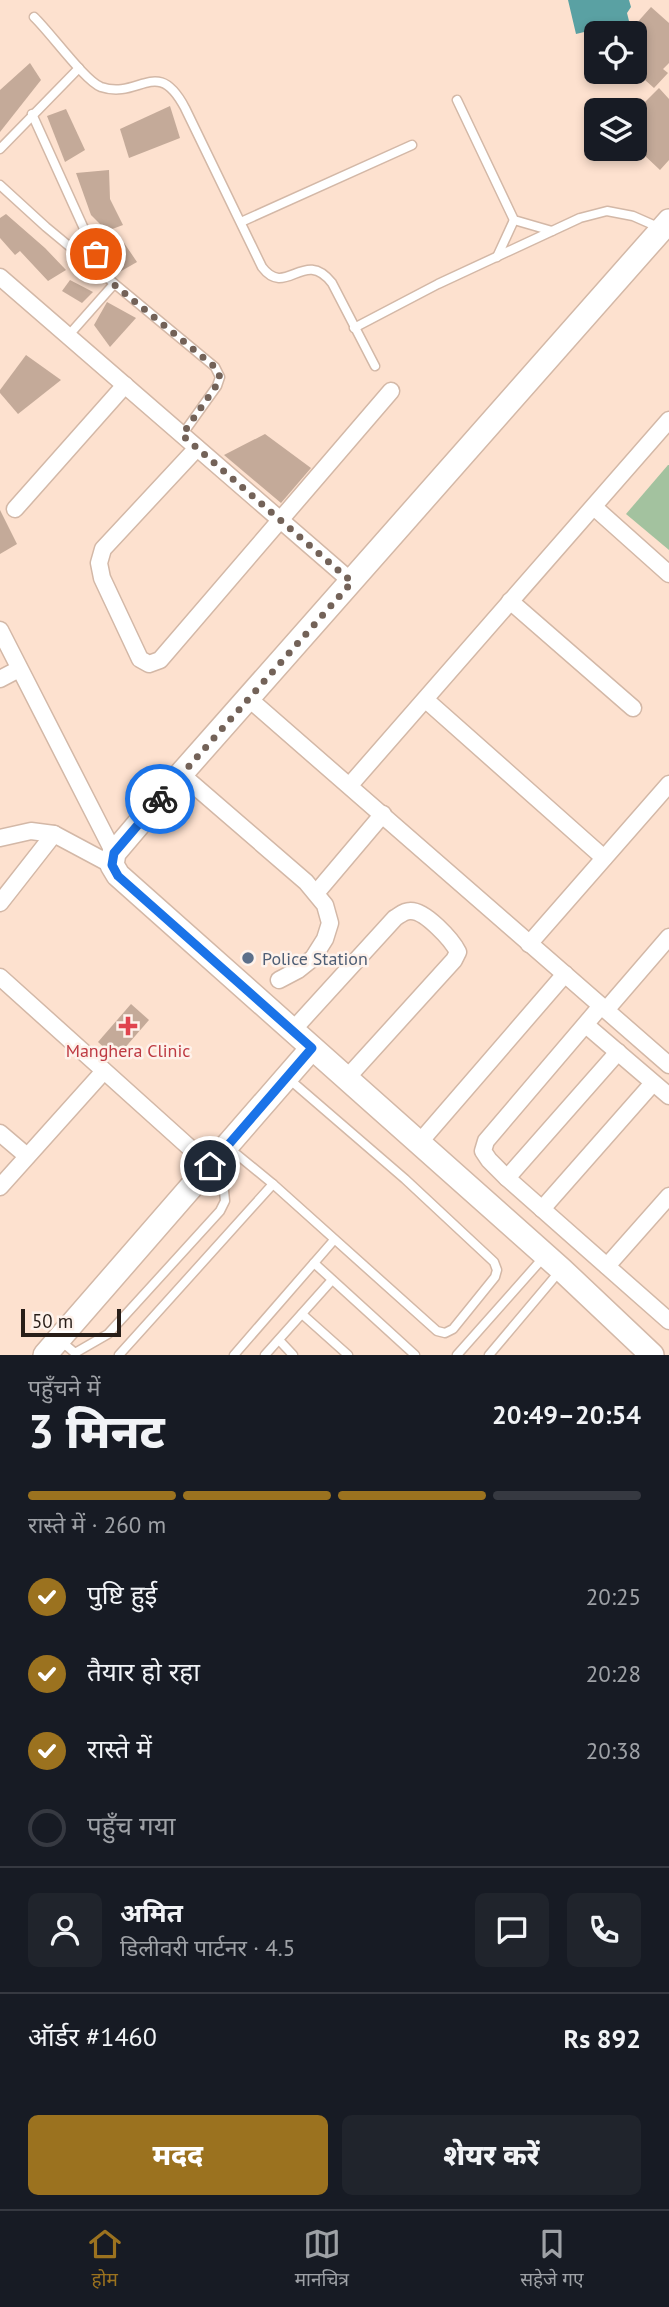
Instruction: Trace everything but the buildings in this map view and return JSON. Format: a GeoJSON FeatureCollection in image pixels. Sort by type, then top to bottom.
{"type":"FeatureCollection","features":[{"type":"Feature","properties":{"kind":"street"},"geometry":{"type":"LineString","coordinates":[[113,859],[181,774],[666,225]]}},
{"type":"Feature","properties":{"kind":"street"},"geometry":{"type":"LineString","coordinates":[[0,277],[352,582]]}},
{"type":"Feature","properties":{"kind":"street"},"geometry":{"type":"LineString","coordinates":[[15,509],[125,385]]}},
{"type":"Feature","properties":{"kind":"street"},"geometry":{"type":"LineString","coordinates":[[197,449],[103,549],[99,563],[102,578],[141,659],[149,664],[160,660],[391,391]]}},
{"type":"Feature","properties":{"kind":"street"},"geometry":{"type":"LineString","coordinates":[[350,785],[510,601],[666,430]]}},
{"type":"Feature","properties":{"kind":"street"},"geometry":{"type":"LineString","coordinates":[[594,507],[669,574]]}},
{"type":"Feature","properties":{"kind":"street"},"geometry":{"type":"LineString","coordinates":[[510,601],[633,708]]}},
{"type":"Feature","properties":{"kind":"street"},"geometry":{"type":"LineString","coordinates":[[0,630],[113,859],[118,876],[553,1262],[652,1355]]}},
{"type":"Feature","properties":{"kind":"street"},"geometry":{"type":"LineString","coordinates":[[0,679],[19,669]]}},
{"type":"Feature","properties":{"kind":"street"},"geometry":{"type":"LineString","coordinates":[[248,698],[669,1065]]}},
{"type":"Feature","properties":{"kind":"street"},"geometry":{"type":"LineString","coordinates":[[426,700],[604,858]]}},
{"type":"Feature","properties":{"kind":"street"},"geometry":{"type":"LineString","coordinates":[[181,774],[317,892],[325,905],[330,923],[325,939],[313,958],[298,970],[279,979]]}},
{"type":"Feature","properties":{"kind":"street"},"geometry":{"type":"LineString","coordinates":[[529,944],[669,784]]}},
{"type":"Feature","properties":{"kind":"street"},"geometry":{"type":"LineString","coordinates":[[317,892],[383,814]]}},
{"type":"Feature","properties":{"kind":"street"},"geometry":{"type":"LineString","coordinates":[[0,838],[31,831],[54,834],[113,859]]}},
{"type":"Feature","properties":{"kind":"street"},"geometry":{"type":"LineString","coordinates":[[0,903],[54,834]]}},
{"type":"Feature","properties":{"kind":"street"},"geometry":{"type":"LineString","coordinates":[[292,1031],[394,918],[407,911],[417,911],[428,919],[454,944],[457,953],[454,961],[346,1079]]}},
{"type":"Feature","properties":{"kind":"street"},"geometry":{"type":"LineString","coordinates":[[669,937],[586,1025],[486,1141],[483,1151],[507,1178],[669,1321]]}},
{"type":"Feature","properties":{"kind":"street"},"geometry":{"type":"LineString","coordinates":[[419,1143],[565,974]]}},
{"type":"Feature","properties":{"kind":"street"},"geometry":{"type":"LineString","coordinates":[[0,977],[104,1071],[219,1155]]}},
{"type":"Feature","properties":{"kind":"street"},"geometry":{"type":"LineString","coordinates":[[586,1025],[669,1097]]}},
{"type":"Feature","properties":{"kind":"street"},"geometry":{"type":"LineString","coordinates":[[66,1352],[219,1155],[312,1048]]}},
{"type":"Feature","properties":{"kind":"street"},"geometry":{"type":"LineString","coordinates":[[507,1178],[618,1052]]}},
{"type":"Feature","properties":{"kind":"street"},"geometry":{"type":"LineString","coordinates":[[0,1187],[104,1071]]}},
{"type":"Feature","properties":{"kind":"street"},"geometry":{"type":"LineString","coordinates":[[542,1209],[653,1083]]}},
{"type":"Feature","properties":{"kind":"street"},"geometry":{"type":"LineString","coordinates":[[0,1133],[27,1156]]}},
{"type":"Feature","properties":{"kind":"street"},"geometry":{"type":"LineString","coordinates":[[607,1266],[669,1196]]}},
{"type":"Feature","properties":{"kind":"lane"},"geometry":{"type":"LineString","coordinates":[[34,17],[53,35],[79,68],[102,87],[118,88],[154,81],[172,87],[181,100],[268,275],[277,279],[316,269],[324,274],[332,283],[375,366]]}},
{"type":"Feature","properties":{"kind":"lane"},"geometry":{"type":"LineString","coordinates":[[0,149],[79,68]]}},
{"type":"Feature","properties":{"kind":"lane"},"geometry":{"type":"LineString","coordinates":[[457,100],[514,220],[552,231]]}},
{"type":"Feature","properties":{"kind":"lane"},"geometry":{"type":"LineString","coordinates":[[32,114],[106,278]]}},
{"type":"Feature","properties":{"kind":"lane"},"geometry":{"type":"LineString","coordinates":[[240,222],[412,145]]}},
{"type":"Feature","properties":{"kind":"lane"},"geometry":{"type":"LineString","coordinates":[[0,185],[106,278],[215,367],[220,377],[216,386],[182,435]]}},
{"type":"Feature","properties":{"kind":"lane"},"geometry":{"type":"LineString","coordinates":[[354,328],[580,218],[607,211],[666,225]]}},
{"type":"Feature","properties":{"kind":"lane"},"geometry":{"type":"LineString","coordinates":[[497,257],[514,220]]}},
{"type":"Feature","properties":{"kind":"lane"},"geometry":{"type":"LineString","coordinates":[[68,336],[114,284]]}},
{"type":"Feature","properties":{"kind":"lane"},"geometry":{"type":"LineString","coordinates":[[219,1155],[273,1184],[437,1331],[445,1333],[453,1329],[495,1277],[497,1270],[494,1262],[415,1188],[286,1077]]}},
{"type":"Feature","properties":{"kind":"lane"},"geometry":{"type":"LineString","coordinates":[[66,1352],[108,1334],[220,1211],[225,1201],[219,1155]]}},
{"type":"Feature","properties":{"kind":"lane"},"geometry":{"type":"LineString","coordinates":[[119,1355],[273,1184]]}},
{"type":"Feature","properties":{"kind":"lane"},"geometry":{"type":"LineString","coordinates":[[234,1355],[334,1240]]}},
{"type":"Feature","properties":{"kind":"lane"},"geometry":{"type":"LineString","coordinates":[[457,1355],[553,1262]]}},
{"type":"Feature","properties":{"kind":"lane"},"geometry":{"type":"LineString","coordinates":[[489,1355],[553,1262]]}},
{"type":"Feature","properties":{"kind":"lane"},"geometry":{"type":"LineString","coordinates":[[314,1263],[415,1355]]}},
{"type":"Feature","properties":{"kind":"lane"},"geometry":{"type":"LineString","coordinates":[[265,1355],[332,1280]]}},
{"type":"Feature","properties":{"kind":"lane"},"geometry":{"type":"LineString","coordinates":[[302,1314],[348,1355]]}},
{"type":"Feature","properties":{"kind":"lane"},"geometry":{"type":"LineString","coordinates":[[279,1340],[293,1355]]}},
{"type":"Feature","properties":{"kind":"green space"},"geometry":{"type":"Polygon","coordinates":[[[669,465],[669,550],[626,514],[669,465]]]}},
{"type":"Feature","properties":{"kind":"water"},"geometry":{"type":"Polygon","coordinates":[[[568,0],[629,0],[629,21],[584,21],[584,32],[576,34],[568,0]]]}},
{"type":"Feature","properties":{"kind":"way so far"},"geometry":{"type":"LineString","coordinates":[[96,254],[106,278],[215,367],[220,377],[182,435],[352,582],[160,799]]}},
{"type":"Feature","properties":{"kind":"place","name":"Police Station"},"geometry":{"type":"Point","coordinates":[248,958]}},
{"type":"Feature","properties":{"kind":"place","name":"Manghera Clinic"},"geometry":{"type":"Point","coordinates":[128,1026]}},
{"type":"Feature","properties":{"kind":"route"},"geometry":{"type":"LineString","coordinates":[[160,799],[114,853],[112,865],[118,876],[312,1048],[210,1166]]}}]}
